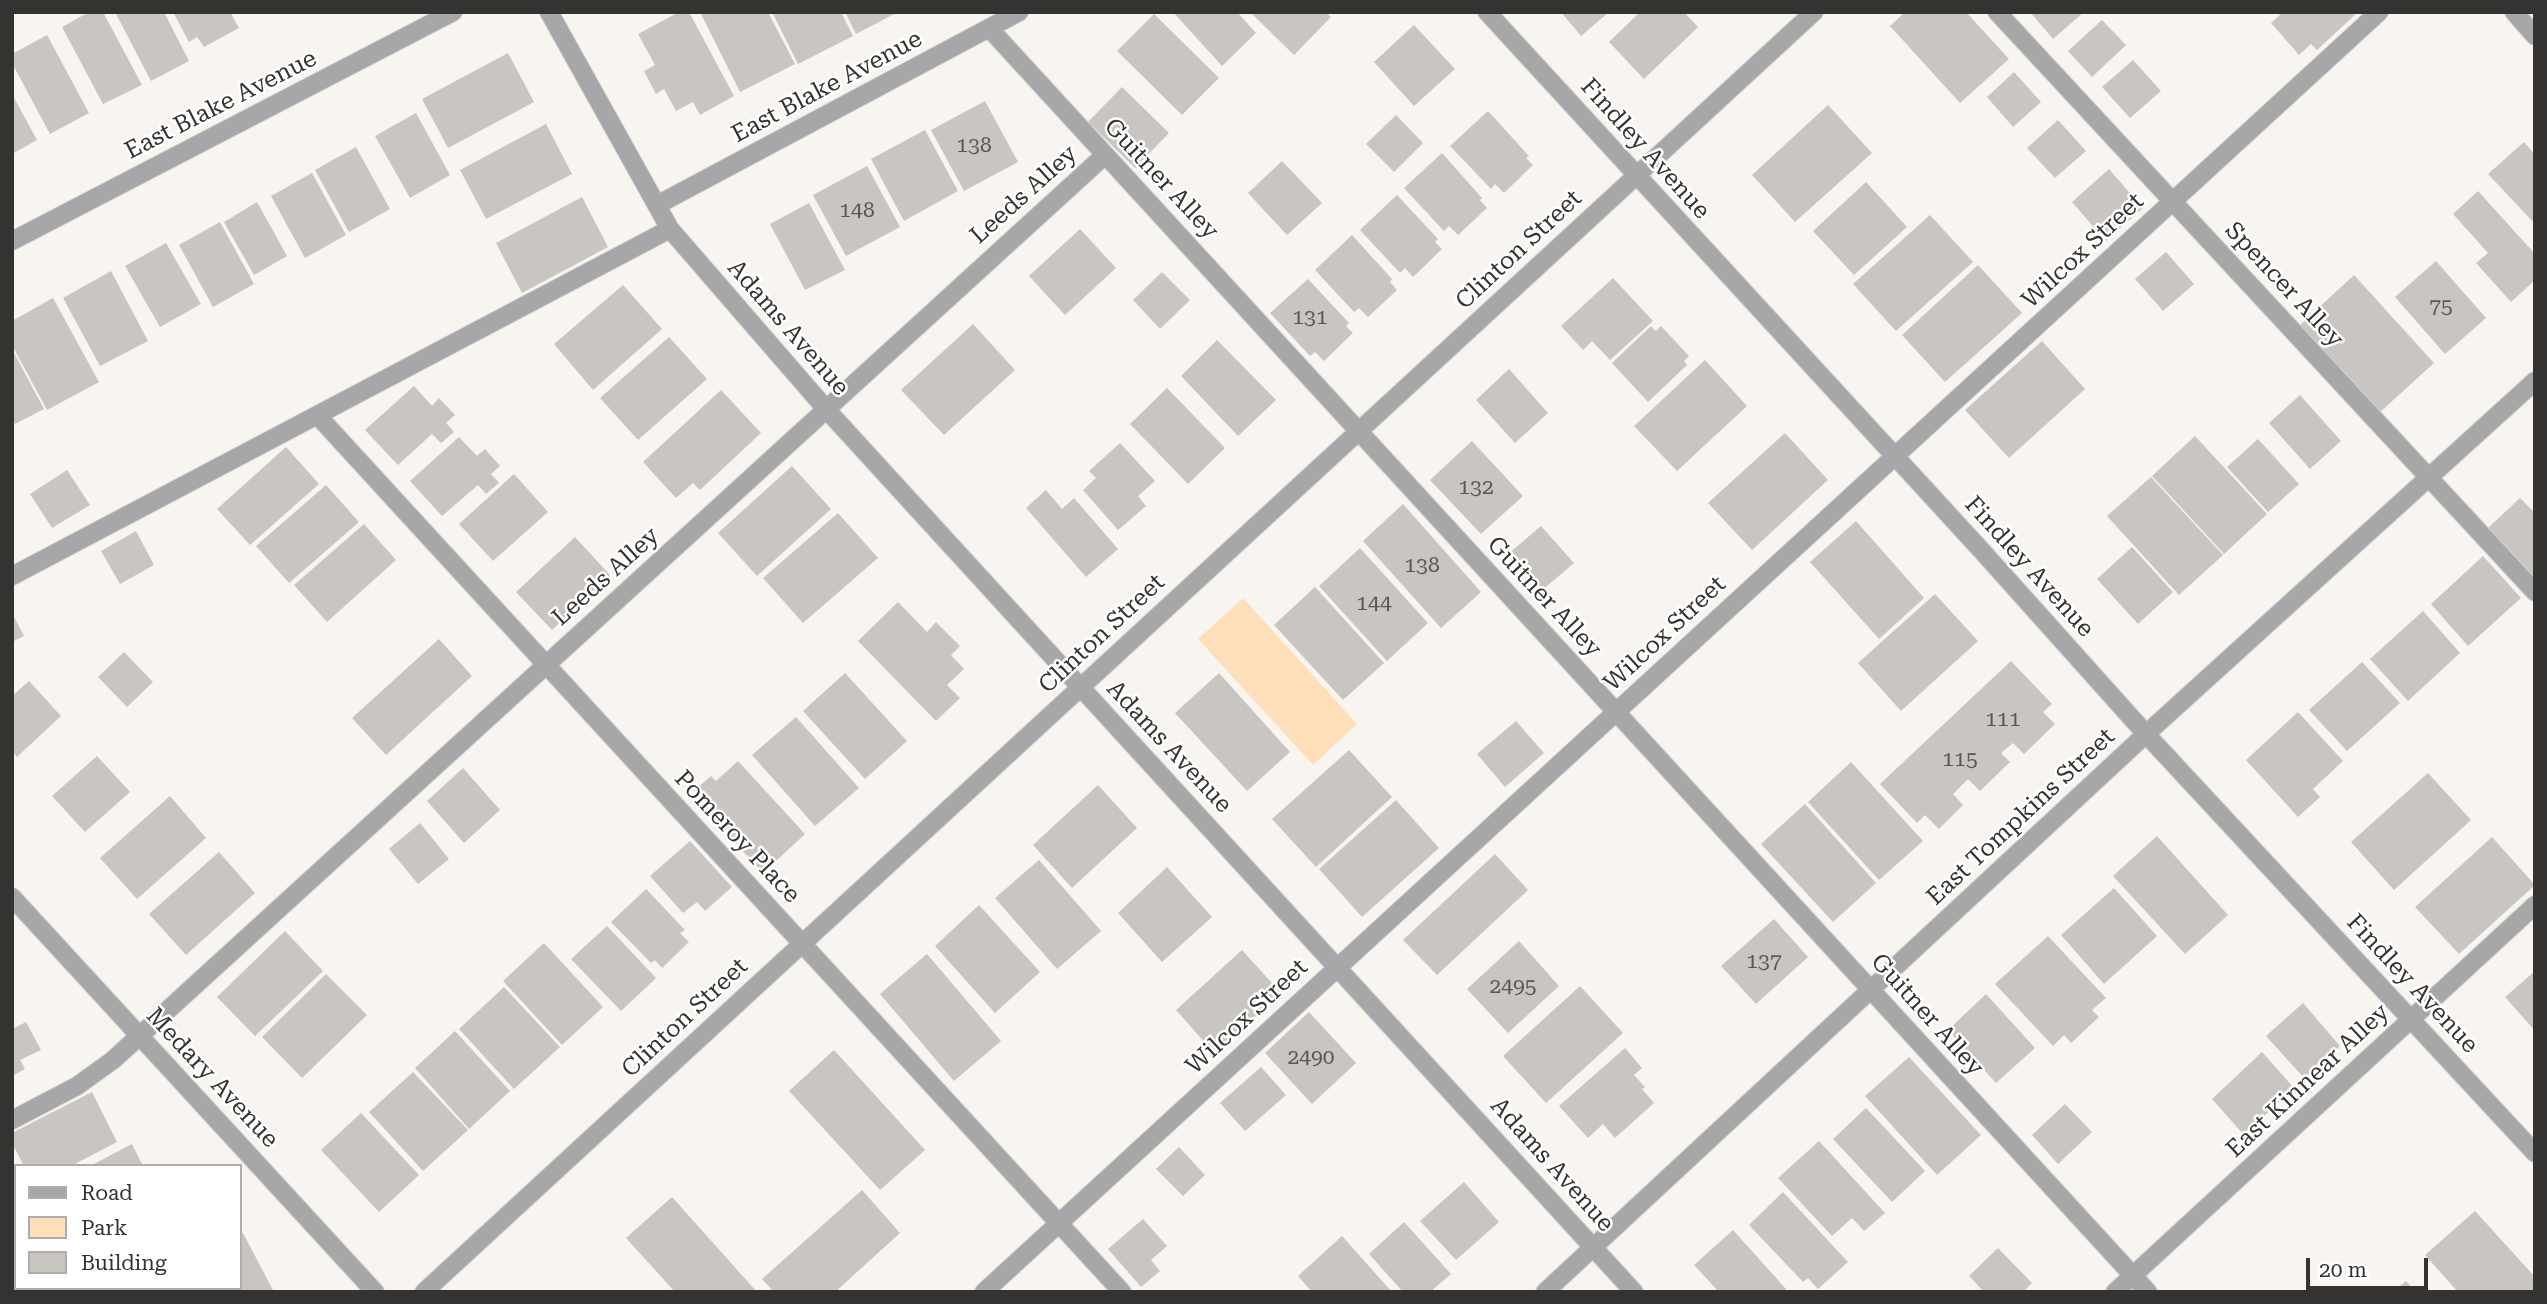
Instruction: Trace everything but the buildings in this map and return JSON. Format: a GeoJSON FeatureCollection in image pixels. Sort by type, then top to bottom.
{"type":"FeatureCollection","features":[{"type":"Feature","properties":{"kind":"street","name":"East Blake Avenue"},"geometry":{"type":"LineString","coordinates":[[12,241],[453,12]]}},
{"type":"Feature","properties":{"kind":"street","name":"Adams Avenue"},"geometry":{"type":"LineString","coordinates":[[549,12],[670,229],[826,409],[1634,1292]]}},
{"type":"Feature","properties":{"kind":"street","name":"East Blake Avenue"},"geometry":{"type":"LineString","coordinates":[[657,205],[1019,12]]}},
{"type":"Feature","properties":{"kind":"street","name":"Findley Avenue"},"geometry":{"type":"LineString","coordinates":[[1487,12],[2146,734],[2535,1153]]}},
{"type":"Feature","properties":{"kind":"street","name":"Clinton Street"},"geometry":{"type":"LineString","coordinates":[[424,1292],[1814,12]]}},
{"type":"Feature","properties":{"kind":"street","name":"Spencer Alley"},"geometry":{"type":"LineString","coordinates":[[1997,12],[2535,592]]}},
{"type":"Feature","properties":{"kind":"street","name":"Wilcox Street"},"geometry":{"type":"LineString","coordinates":[[984,1292],[2379,12]]}},
{"type":"Feature","properties":{"kind":"street"},"geometry":{"type":"LineString","coordinates":[[2514,12],[2535,36]]}},
{"type":"Feature","properties":{"kind":"street","name":"Guitner Alley"},"geometry":{"type":"LineString","coordinates":[[989,28],[2148,1292]]}},
{"type":"Feature","properties":{"kind":"street","name":"Leeds Alley"},"geometry":{"type":"LineString","coordinates":[[12,1120],[77,1086],[103,1068],[1105,155]]}},
{"type":"Feature","properties":{"kind":"street"},"geometry":{"type":"LineString","coordinates":[[12,576],[670,229]]}},
{"type":"Feature","properties":{"kind":"street","name":"East Tompkins Street"},"geometry":{"type":"LineString","coordinates":[[1545,1292],[2146,734],[2535,381]]}},
{"type":"Feature","properties":{"kind":"street","name":"Pomeroy Place"},"geometry":{"type":"LineString","coordinates":[[317,415],[1122,1292]]}},
{"type":"Feature","properties":{"kind":"street","name":"Medary Avenue"},"geometry":{"type":"LineString","coordinates":[[12,897],[375,1292]]}},
{"type":"Feature","properties":{"kind":"street","name":"East Kinnear Alley"},"geometry":{"type":"LineString","coordinates":[[2115,1292],[2535,905]]}},
{"type":"Feature","properties":{"kind":"green space"},"geometry":{"type":"Polygon","coordinates":[[[1243,598],[1357,724],[1313,765],[1198,639],[1243,598]]]}}]}
